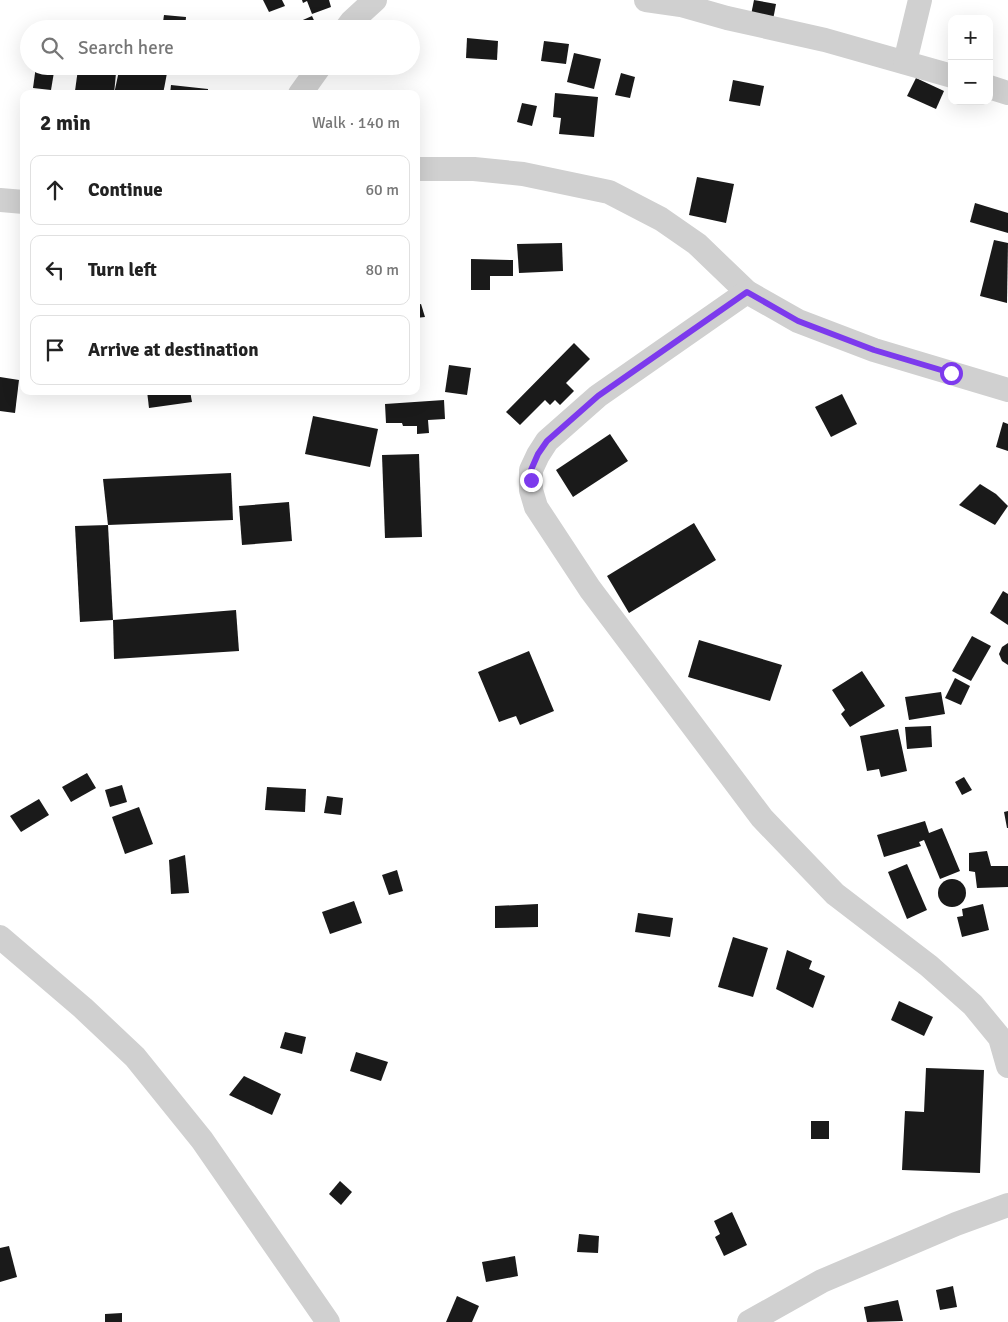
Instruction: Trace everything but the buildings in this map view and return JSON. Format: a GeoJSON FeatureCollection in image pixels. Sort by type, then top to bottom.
{"type":"FeatureCollection","features":[{"type":"Feature","properties":{"kind":"street"},"geometry":{"type":"LineString","coordinates":[[353,20],[375,0]]}},
{"type":"Feature","properties":{"kind":"street"},"geometry":{"type":"LineString","coordinates":[[646,0],[681,5],[727,18],[826,40],[948,75]]}},
{"type":"Feature","properties":{"kind":"street"},"geometry":{"type":"LineString","coordinates":[[905,62],[920,0]]}},
{"type":"Feature","properties":{"kind":"street"},"geometry":{"type":"LineString","coordinates":[[303,90],[314,75]]}},
{"type":"Feature","properties":{"kind":"street"},"geometry":{"type":"LineString","coordinates":[[993,88],[1008,93]]}},
{"type":"Feature","properties":{"kind":"street"},"geometry":{"type":"LineString","coordinates":[[420,169],[484,170],[523,174],[609,192],[661,219],[697,244],[747,292],[798,321],[874,350],[1008,390]]}},
{"type":"Feature","properties":{"kind":"street"},"geometry":{"type":"LineString","coordinates":[[0,200],[20,202]]}},
{"type":"Feature","properties":{"kind":"street"},"geometry":{"type":"LineString","coordinates":[[747,292],[598,396],[547,441],[538,454],[531,470],[531,490],[536,507],[590,589],[762,818],[835,894],[928,966],[974,1006],[1000,1038],[1008,1066]]}},
{"type":"Feature","properties":{"kind":"street"},"geometry":{"type":"LineString","coordinates":[[0,937],[84,1008],[135,1057],[202,1140],[328,1322]]}},
{"type":"Feature","properties":{"kind":"street"},"geometry":{"type":"LineString","coordinates":[[749,1322],[822,1280],[1008,1204]]}},
{"type":"Feature","properties":{"kind":"route"},"geometry":{"type":"LineString","coordinates":[[531,480],[531,470],[538,454],[547,441],[598,396],[747,292],[798,321],[874,350],[951,373]]}}]}
